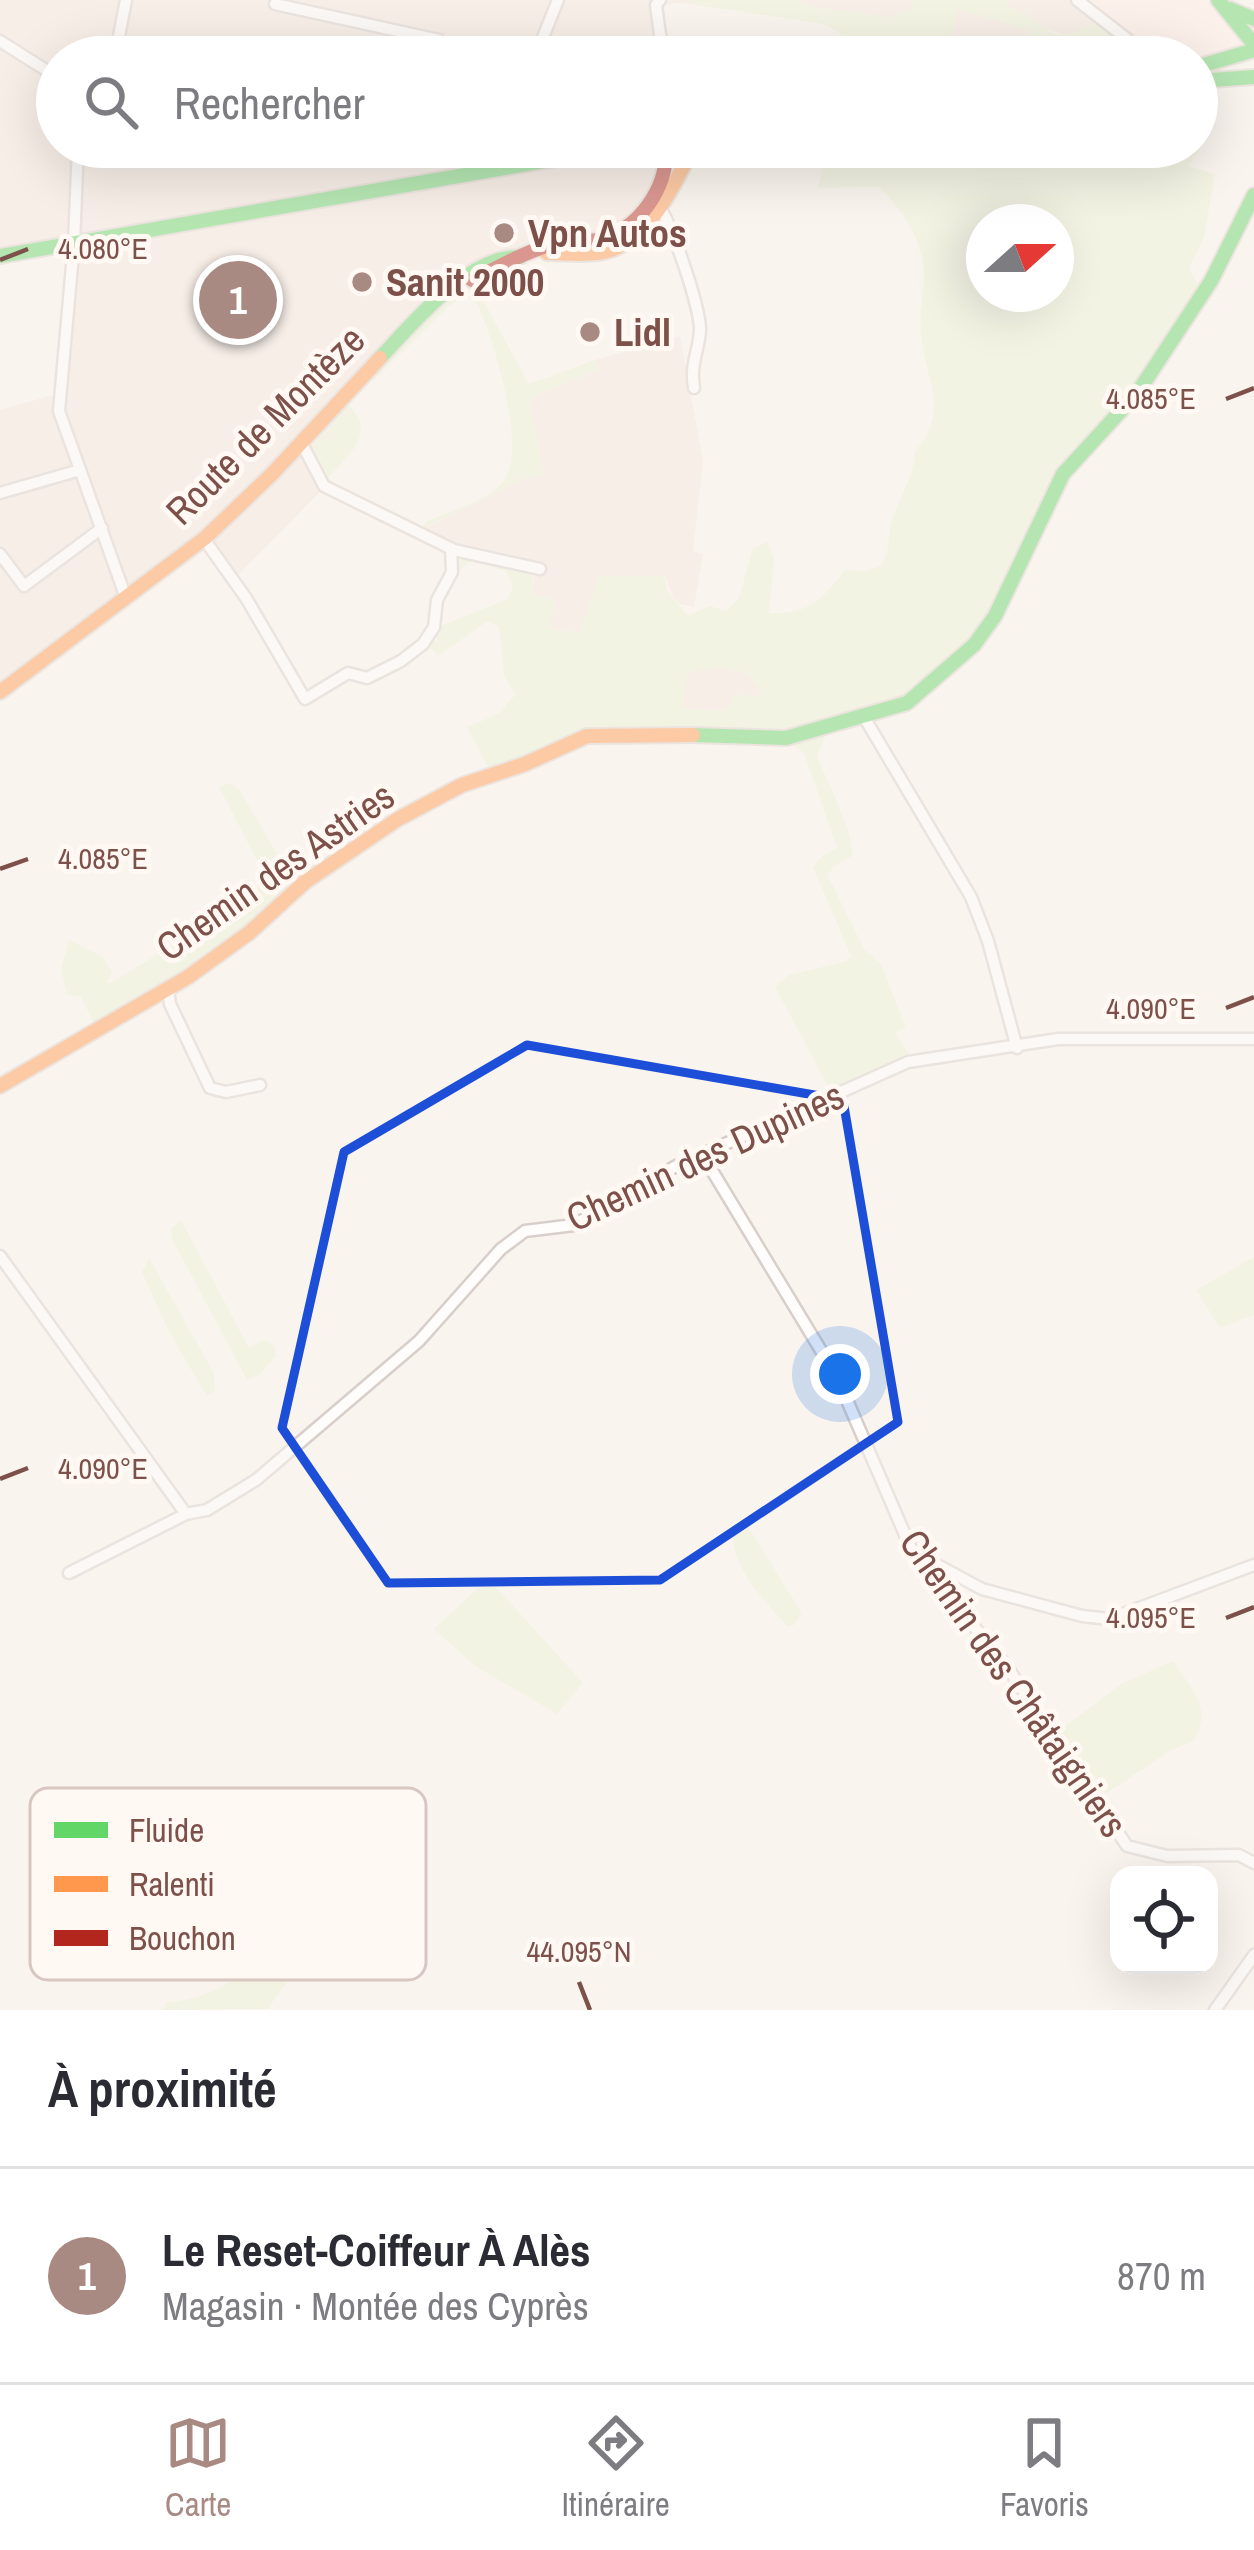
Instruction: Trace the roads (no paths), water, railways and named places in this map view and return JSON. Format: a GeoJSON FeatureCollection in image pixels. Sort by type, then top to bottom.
{"type":"FeatureCollection","features":[{"type":"Feature","properties":{"kind":"street"},"geometry":{"type":"LineString","coordinates":[[119,36],[126,0]]}},
{"type":"Feature","properties":{"kind":"street"},"geometry":{"type":"LineString","coordinates":[[543,36],[558,0]]}},
{"type":"Feature","properties":{"kind":"street"},"geometry":{"type":"LineString","coordinates":[[660,0],[656,5],[660,36]]}},
{"type":"Feature","properties":{"kind":"street"},"geometry":{"type":"LineString","coordinates":[[1076,0],[1123,36]]}},
{"type":"Feature","properties":{"kind":"street"},"geometry":{"type":"LineString","coordinates":[[1222,3],[1254,19]]}},
{"type":"Feature","properties":{"kind":"street"},"geometry":{"type":"LineString","coordinates":[[1218,78],[1254,74],[1252,45],[1222,3]]}},
{"type":"Feature","properties":{"kind":"street"},"geometry":{"type":"LineString","coordinates":[[275,4],[421,36]]}},
{"type":"Feature","properties":{"kind":"street"},"geometry":{"type":"LineString","coordinates":[[0,41],[36,64]]}},
{"type":"Feature","properties":{"kind":"street"},"geometry":{"type":"LineString","coordinates":[[1218,59],[1252,45]]}},
{"type":"Feature","properties":{"kind":"street"},"geometry":{"type":"LineString","coordinates":[[76,168],[59,411],[125,595]]}},
{"type":"Feature","properties":{"kind":"street"},"geometry":{"type":"LineString","coordinates":[[0,256],[466,168]]}},
{"type":"Feature","properties":{"kind":"street"},"geometry":{"type":"LineString","coordinates":[[665,168],[656,201],[675,238],[699,322],[692,362],[694,388]]}},
{"type":"Feature","properties":{"kind":"street","name":"Route de Montèze"},"geometry":{"type":"LineString","coordinates":[[0,692],[203,538],[401,336],[456,287],[554,244],[613,235],[656,201],[679,168]]}},
{"type":"Feature","properties":{"kind":"street","name":"Chemin des Astries"},"geometry":{"type":"LineString","coordinates":[[0,1086],[168,988],[249,933],[305,881],[398,819],[462,785],[587,736],[786,738],[907,703],[938,680],[980,637],[1009,591],[1064,474],[1138,392],[1211,281],[1254,195]]}},
{"type":"Feature","properties":{"kind":"street"},"geometry":{"type":"LineString","coordinates":[[301,442],[324,486],[451,548],[540,569]]}},
{"type":"Feature","properties":{"kind":"street"},"geometry":{"type":"LineString","coordinates":[[0,493],[80,470]]}},
{"type":"Feature","properties":{"kind":"street"},"geometry":{"type":"LineString","coordinates":[[0,554],[24,586],[102,528]]}},
{"type":"Feature","properties":{"kind":"street"},"geometry":{"type":"LineString","coordinates":[[203,538],[246,598],[305,699],[348,673],[367,678],[380,672],[423,644],[434,627],[437,600],[452,572],[451,548]]}},
{"type":"Feature","properties":{"kind":"street"},"geometry":{"type":"LineString","coordinates":[[864,716],[971,898],[988,940],[1017,1048]]}},
{"type":"Feature","properties":{"kind":"street"},"geometry":{"type":"LineString","coordinates":[[168,988],[170,1004],[210,1088],[226,1092],[260,1085]]}},
{"type":"Feature","properties":{"kind":"street","name":"Chemin des Dupines"},"geometry":{"type":"LineString","coordinates":[[69,1573],[240,1490],[317,1431],[419,1341],[510,1240],[534,1228],[574,1226],[702,1154],[908,1063],[1058,1040],[1254,1040]]}},
{"type":"Feature","properties":{"kind":"street","name":"Chemin des Châtaigniers"},"geometry":{"type":"LineString","coordinates":[[702,1154],[837,1377],[912,1551],[1008,1668],[1127,1846],[1167,1856],[1239,1855],[1254,1863]]}},
{"type":"Feature","properties":{"kind":"street"},"geometry":{"type":"LineString","coordinates":[[0,1256],[186,1514]]}},
{"type":"Feature","properties":{"kind":"street"},"geometry":{"type":"LineString","coordinates":[[912,1551],[982,1589],[1110,1619],[1254,1565]]}},
{"type":"Feature","properties":{"kind":"street"},"geometry":{"type":"LineString","coordinates":[[1214,2010],[1254,1955]]}},
{"type":"Feature","properties":{"kind":"place","name":"Vpn Autos"},"geometry":{"type":"Point","coordinates":[504,233]}},
{"type":"Feature","properties":{"kind":"place","name":"Sanit 2000"},"geometry":{"type":"Point","coordinates":[362,282]}},
{"type":"Feature","properties":{"kind":"place","name":"Le Reset-Coiffeur À Alès"},"geometry":{"type":"Point","coordinates":[238,300]}},
{"type":"Feature","properties":{"kind":"place","name":"Lidl"},"geometry":{"type":"Point","coordinates":[590,332]}}]}
